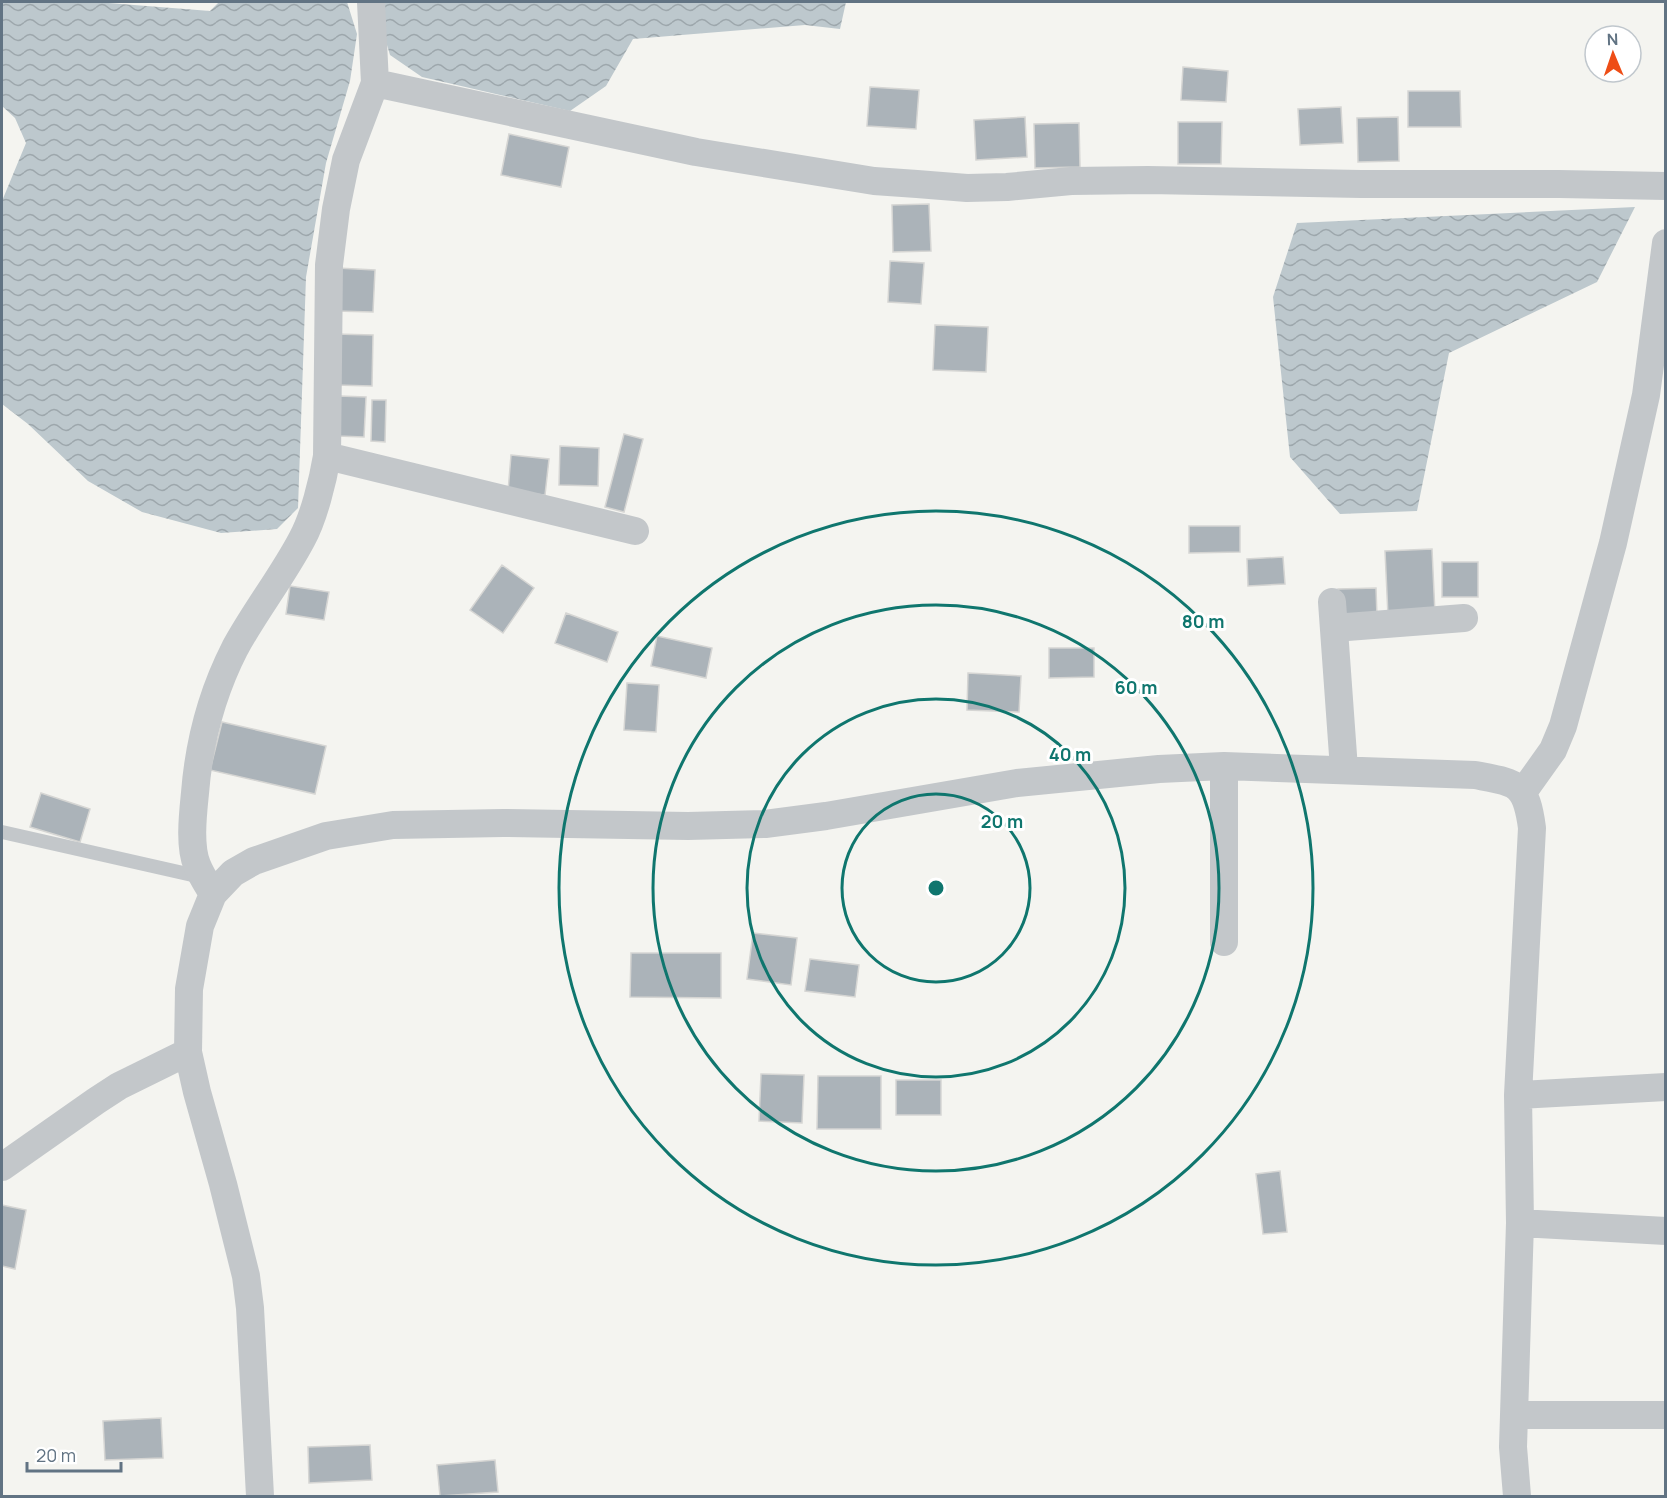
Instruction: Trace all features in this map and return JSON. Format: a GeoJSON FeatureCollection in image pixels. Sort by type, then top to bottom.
{"type":"FeatureCollection","features":[{"type":"Feature","properties":{"kind":"street"},"geometry":{"type":"LineString","coordinates":[[260,1497],[250,1308],[246,1276],[188,1052],[189,989],[208,886],[196,863],[192,820],[196,777],[208,714],[225,668],[236,646],[303,537],[327,456],[329,265],[336,209],[346,160],[375,83],[371,2]]}},
{"type":"Feature","properties":{"kind":"street"},"geometry":{"type":"LineString","coordinates":[[375,83],[696,152],[874,181],[967,188],[1071,181],[1148,180],[1665,186]]}},
{"type":"Feature","properties":{"kind":"street"},"geometry":{"type":"LineString","coordinates":[[1523,792],[1553,750],[1563,726],[1613,543],[1646,395],[1665,243]]}},
{"type":"Feature","properties":{"kind":"street"},"geometry":{"type":"LineString","coordinates":[[327,456],[635,531]]}},
{"type":"Feature","properties":{"kind":"street"},"geometry":{"type":"LineString","coordinates":[[1344,770],[1333,615],[1464,618]]}},
{"type":"Feature","properties":{"kind":"street"},"geometry":{"type":"LineString","coordinates":[[208,886],[254,861],[326,836],[393,825],[765,824],[838,814],[1017,783],[1159,769],[1224,766],[1474,775],[1509,782],[1523,792],[1530,812],[1532,849],[1518,1095],[1520,1223],[1513,1447],[1517,1497]]}},
{"type":"Feature","properties":{"kind":"street"},"geometry":{"type":"LineString","coordinates":[[1224,766],[1224,942]]}},
{"type":"Feature","properties":{"kind":"street"},"geometry":{"type":"LineString","coordinates":[[2,1167],[104,1096],[188,1052]]}},
{"type":"Feature","properties":{"kind":"street"},"geometry":{"type":"LineString","coordinates":[[1518,1095],[1665,1087]]}},
{"type":"Feature","properties":{"kind":"street"},"geometry":{"type":"LineString","coordinates":[[1520,1223],[1665,1231]]}},
{"type":"Feature","properties":{"kind":"street"},"geometry":{"type":"LineString","coordinates":[[1514,1415],[1665,1415]]}},
{"type":"Feature","properties":{"kind":"lane"},"geometry":{"type":"LineString","coordinates":[[2,832],[208,886]]}},
{"type":"Feature","properties":{"kind":"water"},"geometry":{"type":"Polygon","coordinates":[[[2,2],[96,2],[210,11],[219,2],[347,2],[357,34],[350,81],[326,163],[306,277],[298,508],[277,529],[221,533],[142,512],[88,481],[28,424],[2,404],[2,201],[26,143],[15,118],[2,106],[2,2]]]}},
{"type":"Feature","properties":{"kind":"water"},"geometry":{"type":"Polygon","coordinates":[[[374,2],[846,2],[840,29],[805,25],[633,39],[606,86],[570,111],[422,77],[390,55],[374,2]]]}},
{"type":"Feature","properties":{"kind":"water"},"geometry":{"type":"Polygon","coordinates":[[[1635,207],[1597,282],[1449,353],[1417,511],[1340,514],[1290,457],[1273,297],[1297,223],[1635,207]]]}},
{"type":"Feature","properties":{"kind":"building"},"geometry":{"type":"Polygon","coordinates":[[[1183,67],[1228,71],[1226,102],[1181,100],[1183,67]]]}},
{"type":"Feature","properties":{"kind":"building"},"geometry":{"type":"Polygon","coordinates":[[[870,87],[919,90],[916,129],[867,126],[870,87]]]}},
{"type":"Feature","properties":{"kind":"building"},"geometry":{"type":"Polygon","coordinates":[[[1408,91],[1460,91],[1461,127],[1408,127],[1408,91]]]}},
{"type":"Feature","properties":{"kind":"building"},"geometry":{"type":"Polygon","coordinates":[[[1341,107],[1343,143],[1300,145],[1298,109],[1341,107]]]}},
{"type":"Feature","properties":{"kind":"building"},"geometry":{"type":"Polygon","coordinates":[[[1025,117],[1027,157],[976,160],[974,120],[1025,117]]]}},
{"type":"Feature","properties":{"kind":"building"},"geometry":{"type":"Polygon","coordinates":[[[1398,117],[1399,161],[1358,162],[1357,118],[1398,117]]]}},
{"type":"Feature","properties":{"kind":"building"},"geometry":{"type":"Polygon","coordinates":[[[1178,122],[1222,122],[1221,164],[1178,164],[1178,122]]]}},
{"type":"Feature","properties":{"kind":"building"},"geometry":{"type":"Polygon","coordinates":[[[1079,123],[1080,167],[1035,168],[1034,124],[1079,123]]]}},
{"type":"Feature","properties":{"kind":"building"},"geometry":{"type":"Polygon","coordinates":[[[509,134],[569,147],[561,187],[501,175],[509,134]]]}},
{"type":"Feature","properties":{"kind":"building"},"geometry":{"type":"Polygon","coordinates":[[[929,204],[931,251],[893,252],[892,205],[929,204]]]}},
{"type":"Feature","properties":{"kind":"building"},"geometry":{"type":"Polygon","coordinates":[[[890,261],[924,263],[921,304],[888,302],[890,261]]]}},
{"type":"Feature","properties":{"kind":"building"},"geometry":{"type":"Polygon","coordinates":[[[337,268],[375,270],[373,312],[335,311],[337,268]]]}},
{"type":"Feature","properties":{"kind":"building"},"geometry":{"type":"Polygon","coordinates":[[[935,325],[988,327],[986,372],[933,370],[935,325]]]}},
{"type":"Feature","properties":{"kind":"building"},"geometry":{"type":"Polygon","coordinates":[[[335,334],[373,335],[372,386],[335,385],[335,334]]]}},
{"type":"Feature","properties":{"kind":"building"},"geometry":{"type":"Polygon","coordinates":[[[339,396],[366,397],[364,437],[338,436],[339,396]]]}},
{"type":"Feature","properties":{"kind":"building"},"geometry":{"type":"Polygon","coordinates":[[[372,400],[386,400],[385,442],[371,441],[372,400]]]}},
{"type":"Feature","properties":{"kind":"building"},"geometry":{"type":"Polygon","coordinates":[[[624,434],[643,439],[624,512],[605,507],[624,434]]]}},
{"type":"Feature","properties":{"kind":"building"},"geometry":{"type":"Polygon","coordinates":[[[560,446],[599,448],[598,486],[559,485],[560,446]]]}},
{"type":"Feature","properties":{"kind":"building"},"geometry":{"type":"Polygon","coordinates":[[[511,455],[549,459],[545,495],[508,492],[511,455]]]}},
{"type":"Feature","properties":{"kind":"building"},"geometry":{"type":"Polygon","coordinates":[[[1189,526],[1240,526],[1240,552],[1189,553],[1189,526]]]}},
{"type":"Feature","properties":{"kind":"building"},"geometry":{"type":"Polygon","coordinates":[[[1432,549],[1435,614],[1388,616],[1385,551],[1432,549]]]}},
{"type":"Feature","properties":{"kind":"building"},"geometry":{"type":"Polygon","coordinates":[[[1283,557],[1285,584],[1248,586],[1247,559],[1283,557]]]}},
{"type":"Feature","properties":{"kind":"building"},"geometry":{"type":"Polygon","coordinates":[[[1442,562],[1478,562],[1478,597],[1442,597],[1442,562]]]}},
{"type":"Feature","properties":{"kind":"building"},"geometry":{"type":"Polygon","coordinates":[[[502,565],[534,588],[503,633],[470,610],[502,565]]]}},
{"type":"Feature","properties":{"kind":"building"},"geometry":{"type":"Polygon","coordinates":[[[290,586],[329,592],[324,620],[286,614],[290,586]]]}},
{"type":"Feature","properties":{"kind":"building"},"geometry":{"type":"Polygon","coordinates":[[[1376,588],[1377,617],[1339,619],[1338,589],[1376,588]]]}},
{"type":"Feature","properties":{"kind":"building"},"geometry":{"type":"Polygon","coordinates":[[[566,613],[618,632],[607,662],[555,643],[566,613]]]}},
{"type":"Feature","properties":{"kind":"building"},"geometry":{"type":"Polygon","coordinates":[[[657,636],[712,648],[706,678],[651,666],[657,636]]]}},
{"type":"Feature","properties":{"kind":"building"},"geometry":{"type":"Polygon","coordinates":[[[1049,648],[1094,648],[1094,677],[1049,678],[1049,648]]]}},
{"type":"Feature","properties":{"kind":"building"},"geometry":{"type":"Polygon","coordinates":[[[968,673],[1021,676],[1019,712],[967,710],[968,673]]]}},
{"type":"Feature","properties":{"kind":"building"},"geometry":{"type":"Polygon","coordinates":[[[627,683],[659,685],[656,732],[624,730],[627,683]]]}},
{"type":"Feature","properties":{"kind":"building"},"geometry":{"type":"Polygon","coordinates":[[[222,722],[326,746],[315,794],[210,770],[222,722]]]}},
{"type":"Feature","properties":{"kind":"building"},"geometry":{"type":"Polygon","coordinates":[[[41,793],[90,809],[80,842],[30,827],[41,793]]]}},
{"type":"Feature","properties":{"kind":"building"},"geometry":{"type":"Polygon","coordinates":[[[753,933],[797,938],[791,985],[747,979],[753,933]]]}},
{"type":"Feature","properties":{"kind":"building"},"geometry":{"type":"Polygon","coordinates":[[[631,953],[721,953],[721,998],[630,997],[631,953]]]}},
{"type":"Feature","properties":{"kind":"building"},"geometry":{"type":"Polygon","coordinates":[[[810,959],[859,965],[855,997],[805,991],[810,959]]]}},
{"type":"Feature","properties":{"kind":"building"},"geometry":{"type":"Polygon","coordinates":[[[761,1074],[804,1075],[802,1123],[759,1121],[761,1074]]]}},
{"type":"Feature","properties":{"kind":"building"},"geometry":{"type":"Polygon","coordinates":[[[818,1076],[881,1076],[881,1129],[817,1129],[818,1076]]]}},
{"type":"Feature","properties":{"kind":"building"},"geometry":{"type":"Polygon","coordinates":[[[896,1080],[941,1080],[941,1115],[896,1115],[896,1080]]]}},
{"type":"Feature","properties":{"kind":"building"},"geometry":{"type":"Polygon","coordinates":[[[1280,1171],[1287,1232],[1263,1234],[1256,1174],[1280,1171]]]}},
{"type":"Feature","properties":{"kind":"building"},"geometry":{"type":"Polygon","coordinates":[[[2,1205],[26,1210],[15,1269],[2,1266],[2,1205]]]}},
{"type":"Feature","properties":{"kind":"building"},"geometry":{"type":"Polygon","coordinates":[[[161,1418],[163,1458],[105,1460],[103,1421],[161,1418]]]}},
{"type":"Feature","properties":{"kind":"building"},"geometry":{"type":"Polygon","coordinates":[[[370,1445],[372,1480],[309,1483],[308,1447],[370,1445]]]}},
{"type":"Feature","properties":{"kind":"building"},"geometry":{"type":"Polygon","coordinates":[[[495,1460],[498,1492],[440,1496],[437,1465],[495,1460]]]}}]}
